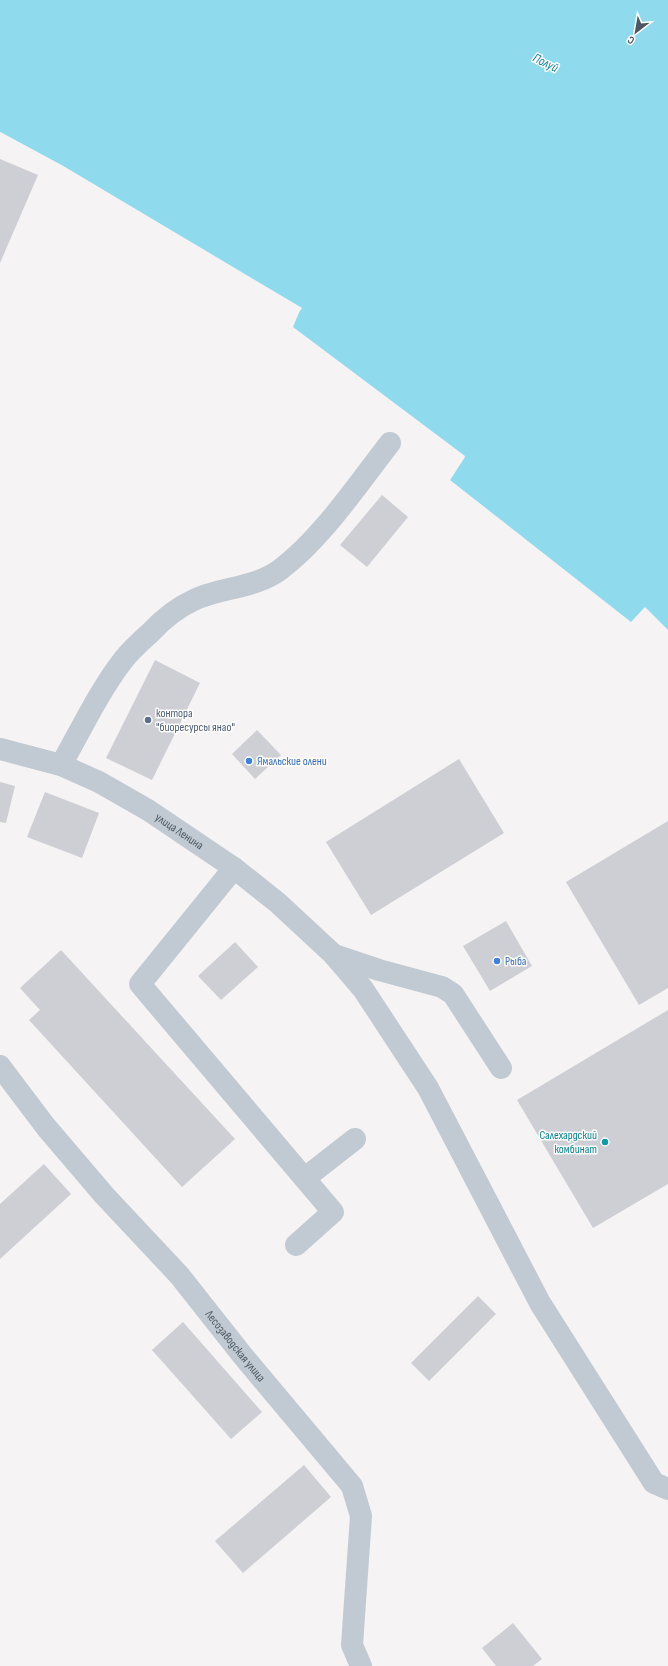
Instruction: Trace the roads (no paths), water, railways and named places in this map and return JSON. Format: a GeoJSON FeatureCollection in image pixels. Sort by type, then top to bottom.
{"type":"FeatureCollection","features":[{"type":"Feature","properties":{"kind":"street"},"geometry":{"type":"LineString","coordinates":[[61,765],[111,677],[125,657],[175,610],[196,599],[260,581],[280,570],[300,553],[324,526],[390,444]]}},
{"type":"Feature","properties":{"kind":"street","name":"улица Ленина"},"geometry":{"type":"LineString","coordinates":[[0,749],[61,765],[99,782],[148,810],[234,868],[278,903],[334,955],[363,989],[428,1088],[544,1309],[654,1483],[668,1489]]}},
{"type":"Feature","properties":{"kind":"street"},"geometry":{"type":"LineString","coordinates":[[234,868],[140,984],[333,1212],[296,1245]]}},
{"type":"Feature","properties":{"kind":"street"},"geometry":{"type":"LineString","coordinates":[[334,955],[379,970],[442,987],[453,994],[501,1068]]}},
{"type":"Feature","properties":{"kind":"street","name":"Лесозаводская улица"},"geometry":{"type":"LineString","coordinates":[[0,1066],[46,1127],[104,1195],[179,1275],[243,1356],[352,1486],[361,1516],[352,1645],[361,1666]]}},
{"type":"Feature","properties":{"kind":"street"},"geometry":{"type":"LineString","coordinates":[[305,1178],[355,1139]]}},
{"type":"Feature","properties":{"kind":"water","name":"Полуй"},"geometry":{"type":"Polygon","coordinates":[[[0,0],[668,0],[668,630],[645,607],[631,622],[450,480],[465,456],[293,327],[301,308],[63,166],[0,132],[0,0]]]}},
{"type":"Feature","properties":{"kind":"place","name":"контора \"биоресурсы янао\""},"geometry":{"type":"Point","coordinates":[148,720]}},
{"type":"Feature","properties":{"kind":"place","name":"Ямальские олени"},"geometry":{"type":"Point","coordinates":[249,761]}},
{"type":"Feature","properties":{"kind":"place","name":"Рыба"},"geometry":{"type":"Point","coordinates":[497,961]}},
{"type":"Feature","properties":{"kind":"place","name":"Салехардский комбинат"},"geometry":{"type":"Point","coordinates":[605,1142]}}]}
